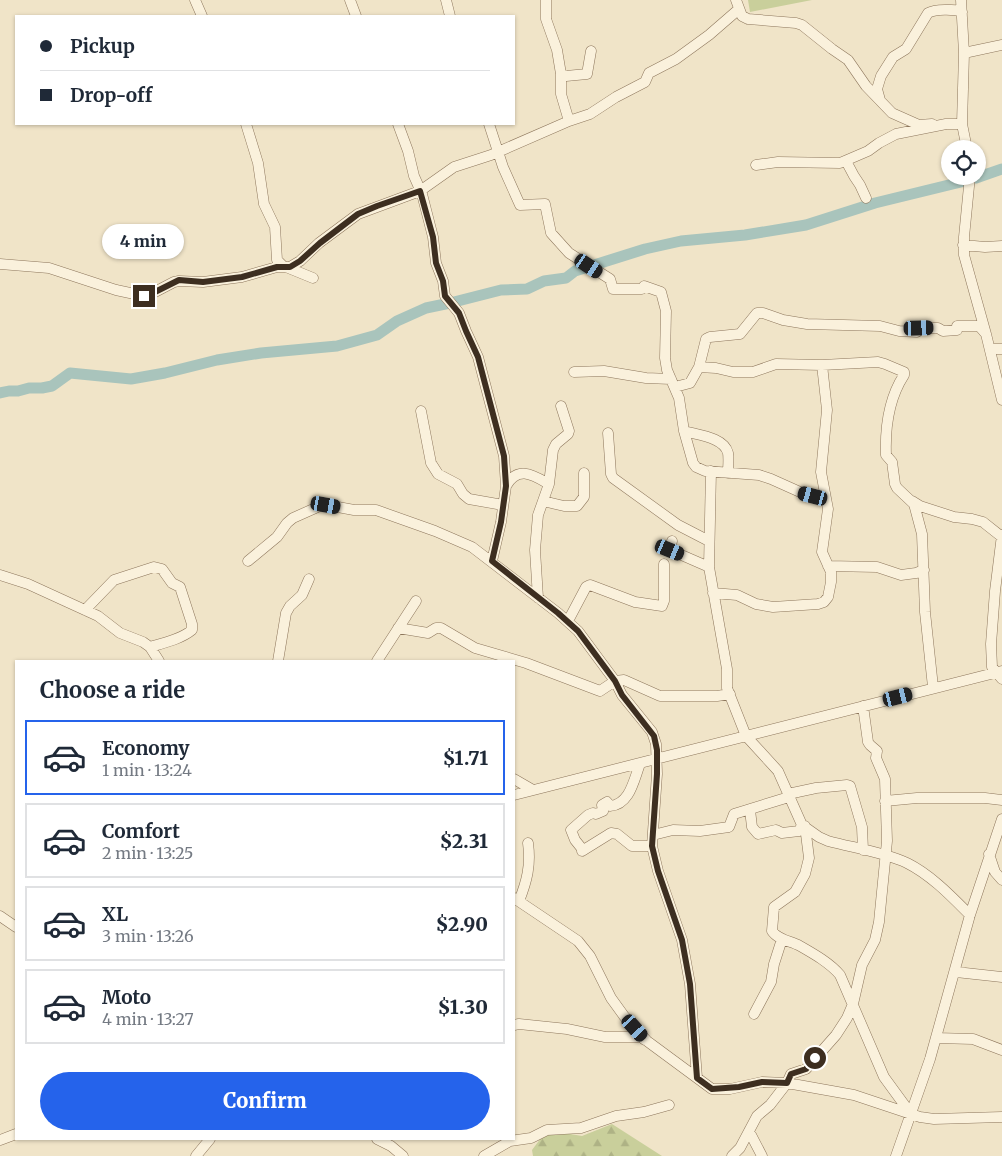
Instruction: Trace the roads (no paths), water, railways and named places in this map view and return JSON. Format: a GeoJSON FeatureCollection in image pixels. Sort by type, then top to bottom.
{"type":"FeatureCollection","features":[{"type":"Feature","properties":{"kind":"street"},"geometry":{"type":"LineString","coordinates":[[195,0],[202,15]]}},
{"type":"Feature","properties":{"kind":"street"},"geometry":{"type":"LineString","coordinates":[[350,0],[356,15]]}},
{"type":"Feature","properties":{"kind":"street"},"geometry":{"type":"LineString","coordinates":[[446,0],[450,15]]}},
{"type":"Feature","properties":{"kind":"street"},"geometry":{"type":"LineString","coordinates":[[546,0],[546,19],[557,50],[561,74],[561,94],[569,121]]}},
{"type":"Feature","properties":{"kind":"street"},"geometry":{"type":"LineString","coordinates":[[961,0],[964,53],[962,124],[965,140]]}},
{"type":"Feature","properties":{"kind":"street"},"geometry":{"type":"LineString","coordinates":[[0,264],[49,268],[116,290],[144,296],[179,280],[203,282],[242,277],[290,267],[297,264],[320,243],[358,214],[420,191],[454,167],[499,152],[569,121],[587,116],[616,97],[645,82],[649,73],[676,60],[709,35],[738,4],[742,16],[748,20],[802,25],[848,60],[863,81],[892,113],[919,125],[932,124],[935,126]]}},
{"type":"Feature","properties":{"kind":"street"},"geometry":{"type":"LineString","coordinates":[[880,101],[877,89],[881,76],[893,57],[906,49],[928,13],[950,9],[962,12]]}},
{"type":"Feature","properties":{"kind":"street"},"geometry":{"type":"LineString","coordinates":[[964,53],[1002,45]]}},
{"type":"Feature","properties":{"kind":"street"},"geometry":{"type":"LineString","coordinates":[[561,74],[566,76],[588,74],[591,51]]}},
{"type":"Feature","properties":{"kind":"street"},"geometry":{"type":"LineString","coordinates":[[756,165],[778,162],[840,163],[868,151],[896,134],[935,126],[962,124]]}},
{"type":"Feature","properties":{"kind":"street"},"geometry":{"type":"LineString","coordinates":[[246,125],[258,163],[264,204],[275,227],[277,260],[284,267],[313,278]]}},
{"type":"Feature","properties":{"kind":"street"},"geometry":{"type":"LineString","coordinates":[[398,125],[408,151],[433,237],[436,263],[443,281],[445,296],[459,313],[478,357],[504,456],[506,486],[501,522],[492,561]]}},
{"type":"Feature","properties":{"kind":"street"},"geometry":{"type":"LineString","coordinates":[[489,125],[508,180],[520,205],[545,204],[551,233],[568,253],[610,279],[613,289],[642,289],[644,286],[661,292],[667,316],[665,358],[667,370],[682,412],[684,431],[693,463],[700,469],[771,479],[800,492],[826,499]]}},
{"type":"Feature","properties":{"kind":"street"},"geometry":{"type":"LineString","coordinates":[[846,161],[866,198]]}},
{"type":"Feature","properties":{"kind":"street"},"geometry":{"type":"LineString","coordinates":[[969,185],[963,245],[965,266],[986,334],[1002,400]]}},
{"type":"Feature","properties":{"kind":"street"},"geometry":{"type":"LineString","coordinates":[[963,245],[985,248],[1002,246]]}},
{"type":"Feature","properties":{"kind":"street"},"geometry":{"type":"LineString","coordinates":[[574,372],[604,371],[673,383],[690,383],[699,368],[706,339],[740,334],[757,313],[808,324],[880,326],[899,331],[918,332],[919,328],[938,328],[943,331],[957,330],[957,326],[979,326],[986,334]]}},
{"type":"Feature","properties":{"kind":"street"},"geometry":{"type":"LineString","coordinates":[[990,349],[1002,349]]}},
{"type":"Feature","properties":{"kind":"street"},"geometry":{"type":"LineString","coordinates":[[699,368],[753,372],[776,364],[822,365],[878,362],[904,372],[887,424],[886,455],[892,462],[897,488],[920,506],[954,517],[977,520],[1002,536],[990,644],[992,667],[1000,674]]}},
{"type":"Feature","properties":{"kind":"street"},"geometry":{"type":"LineString","coordinates":[[713,594],[736,594],[756,604],[773,607],[818,604],[824,602],[830,591],[831,572],[823,558],[822,552],[827,520],[826,499],[821,472],[826,410],[822,365]]}},
{"type":"Feature","properties":{"kind":"street"},"geometry":{"type":"LineString","coordinates":[[538,598],[535,559],[538,515],[549,484],[553,450],[556,444],[566,437],[570,431],[561,406]]}},
{"type":"Feature","properties":{"kind":"street"},"geometry":{"type":"LineString","coordinates":[[421,411],[433,469],[438,474],[457,484],[463,494],[469,499],[503,505]]}},
{"type":"Feature","properties":{"kind":"street"},"geometry":{"type":"LineString","coordinates":[[684,431],[714,440],[726,447],[728,452],[728,473]]}},
{"type":"Feature","properties":{"kind":"street"},"geometry":{"type":"LineString","coordinates":[[608,433],[611,474],[614,478],[678,525],[709,540]]}},
{"type":"Feature","properties":{"kind":"street"},"geometry":{"type":"LineString","coordinates":[[711,471],[709,566],[727,669],[728,688],[746,736],[778,771],[804,826],[808,858],[805,874],[795,892],[777,904],[773,912],[772,931],[782,939],[799,946],[834,968],[840,975],[884,1077],[911,1115]]}},
{"type":"Feature","properties":{"kind":"street"},"geometry":{"type":"LineString","coordinates":[[544,501],[564,506],[577,506],[584,497],[584,473]]}},
{"type":"Feature","properties":{"kind":"street"},"geometry":{"type":"LineString","coordinates":[[506,486],[514,476],[526,474],[533,475],[549,484]]}},
{"type":"Feature","properties":{"kind":"street"},"geometry":{"type":"LineString","coordinates":[[911,500],[918,515],[922,534],[926,612],[933,688]]}},
{"type":"Feature","properties":{"kind":"street"},"geometry":{"type":"LineString","coordinates":[[248,560],[277,536],[293,518],[323,505],[354,510],[376,510],[435,531],[467,545],[492,561],[578,631],[615,681],[622,695],[652,732],[656,744],[657,760],[652,841],[658,871],[682,940],[690,984],[697,1078]]}},
{"type":"Feature","properties":{"kind":"street"},"geometry":{"type":"LineString","coordinates":[[672,541],[670,550],[709,566]]}},
{"type":"Feature","properties":{"kind":"street"},"geometry":{"type":"LineString","coordinates":[[568,621],[586,588],[590,585],[635,602],[662,606],[664,601],[664,564]]}},
{"type":"Feature","properties":{"kind":"street"},"geometry":{"type":"LineString","coordinates":[[828,566],[877,567],[916,579],[925,585]]}},
{"type":"Feature","properties":{"kind":"street"},"geometry":{"type":"LineString","coordinates":[[85,610],[114,580],[154,567],[162,569],[172,582],[180,587],[192,624],[192,630],[163,644],[150,647]]}},
{"type":"Feature","properties":{"kind":"street"},"geometry":{"type":"LineString","coordinates":[[901,575],[924,570]]}},
{"type":"Feature","properties":{"kind":"street"},"geometry":{"type":"LineString","coordinates":[[0,575],[28,584],[98,616],[120,633],[143,642],[150,647],[158,660]]}},
{"type":"Feature","properties":{"kind":"street"},"geometry":{"type":"LineString","coordinates":[[278,660],[286,612],[302,595],[309,579]]}},
{"type":"Feature","properties":{"kind":"street"},"geometry":{"type":"LineString","coordinates":[[378,660],[416,601]]}},
{"type":"Feature","properties":{"kind":"street"},"geometry":{"type":"LineString","coordinates":[[398,628],[428,633],[436,628],[441,628],[475,648],[526,663],[600,691],[615,681],[624,680],[660,696],[717,696],[730,694]]}},
{"type":"Feature","properties":{"kind":"street"},"geometry":{"type":"LineString","coordinates":[[515,795],[933,688],[1000,674]]}},
{"type":"Feature","properties":{"kind":"street"},"geometry":{"type":"LineString","coordinates":[[732,1156],[740,1148],[758,1116],[770,1105],[787,1083],[791,1074],[806,1069],[847,1018],[853,1004],[862,965],[875,940],[886,856],[885,779],[876,758],[877,751],[868,742],[863,706]]}},
{"type":"Feature","properties":{"kind":"street"},"geometry":{"type":"LineString","coordinates":[[640,764],[626,797],[614,806],[610,806],[607,802],[602,805],[603,811],[588,815],[571,830],[582,851],[611,833],[617,834],[632,846],[652,841],[673,830],[700,831],[729,827],[734,814],[816,788],[847,785],[850,786],[862,826],[863,850]]}},
{"type":"Feature","properties":{"kind":"street"},"geometry":{"type":"LineString","coordinates":[[515,780],[533,790]]}},
{"type":"Feature","properties":{"kind":"street"},"geometry":{"type":"LineString","coordinates":[[885,801],[917,798],[985,798],[1002,800]]}},
{"type":"Feature","properties":{"kind":"street"},"geometry":{"type":"LineString","coordinates":[[750,810],[752,827],[758,834],[776,830],[782,833],[799,831],[804,826]]}},
{"type":"Feature","properties":{"kind":"street"},"geometry":{"type":"LineString","coordinates":[[896,1156],[936,1038],[956,972],[970,914],[1002,819]]}},
{"type":"Feature","properties":{"kind":"street"},"geometry":{"type":"LineString","coordinates":[[804,826],[828,842],[904,862],[921,872],[947,892],[970,914]]}},
{"type":"Feature","properties":{"kind":"street"},"geometry":{"type":"LineString","coordinates":[[528,843],[530,858],[527,882],[517,899],[578,941],[590,956],[611,998],[624,1016],[647,1041]]}},
{"type":"Feature","properties":{"kind":"street"},"geometry":{"type":"LineString","coordinates":[[989,854],[995,872],[1002,880]]}},
{"type":"Feature","properties":{"kind":"street"},"geometry":{"type":"LineString","coordinates":[[0,916],[15,926]]}},
{"type":"Feature","properties":{"kind":"street"},"geometry":{"type":"LineString","coordinates":[[754,1014],[771,982],[774,964],[782,939]]}},
{"type":"Feature","properties":{"kind":"street"},"geometry":{"type":"LineString","coordinates":[[956,972],[1002,974]]}},
{"type":"Feature","properties":{"kind":"street"},"geometry":{"type":"LineString","coordinates":[[515,1025],[567,1029],[605,1037],[641,1037],[712,1089],[739,1087],[762,1082],[787,1083],[854,1095],[911,1115],[934,1119],[1002,1117]]}},
{"type":"Feature","properties":{"kind":"street"},"geometry":{"type":"LineString","coordinates":[[936,1038],[973,1039],[1002,1050]]}},
{"type":"Feature","properties":{"kind":"street"},"geometry":{"type":"LineString","coordinates":[[484,1156],[510,1141],[529,1139],[547,1130],[581,1128],[616,1116],[644,1112],[668,1105]]}},
{"type":"Feature","properties":{"kind":"street"},"geometry":{"type":"LineString","coordinates":[[749,1131],[762,1156]]}},
{"type":"Feature","properties":{"kind":"street"},"geometry":{"type":"LineString","coordinates":[[0,1140],[15,1134]]}},
{"type":"Feature","properties":{"kind":"street"},"geometry":{"type":"LineString","coordinates":[[196,1156],[209,1140]]}},
{"type":"Feature","properties":{"kind":"street"},"geometry":{"type":"LineString","coordinates":[[379,1140],[391,1146],[403,1156]]}},
{"type":"Feature","properties":{"kind":"waterway"},"geometry":{"type":"LineString","coordinates":[[986,175],[1002,169]]}},
{"type":"Feature","properties":{"kind":"waterway"},"geometry":{"type":"LineString","coordinates":[[0,393],[52,386],[70,373],[131,379],[217,360],[261,353],[337,346],[377,335],[397,321],[426,308],[501,290],[527,289],[544,281],[566,278],[575,271],[645,249],[681,241],[745,235],[806,225],[875,203],[949,185]]}}]}
